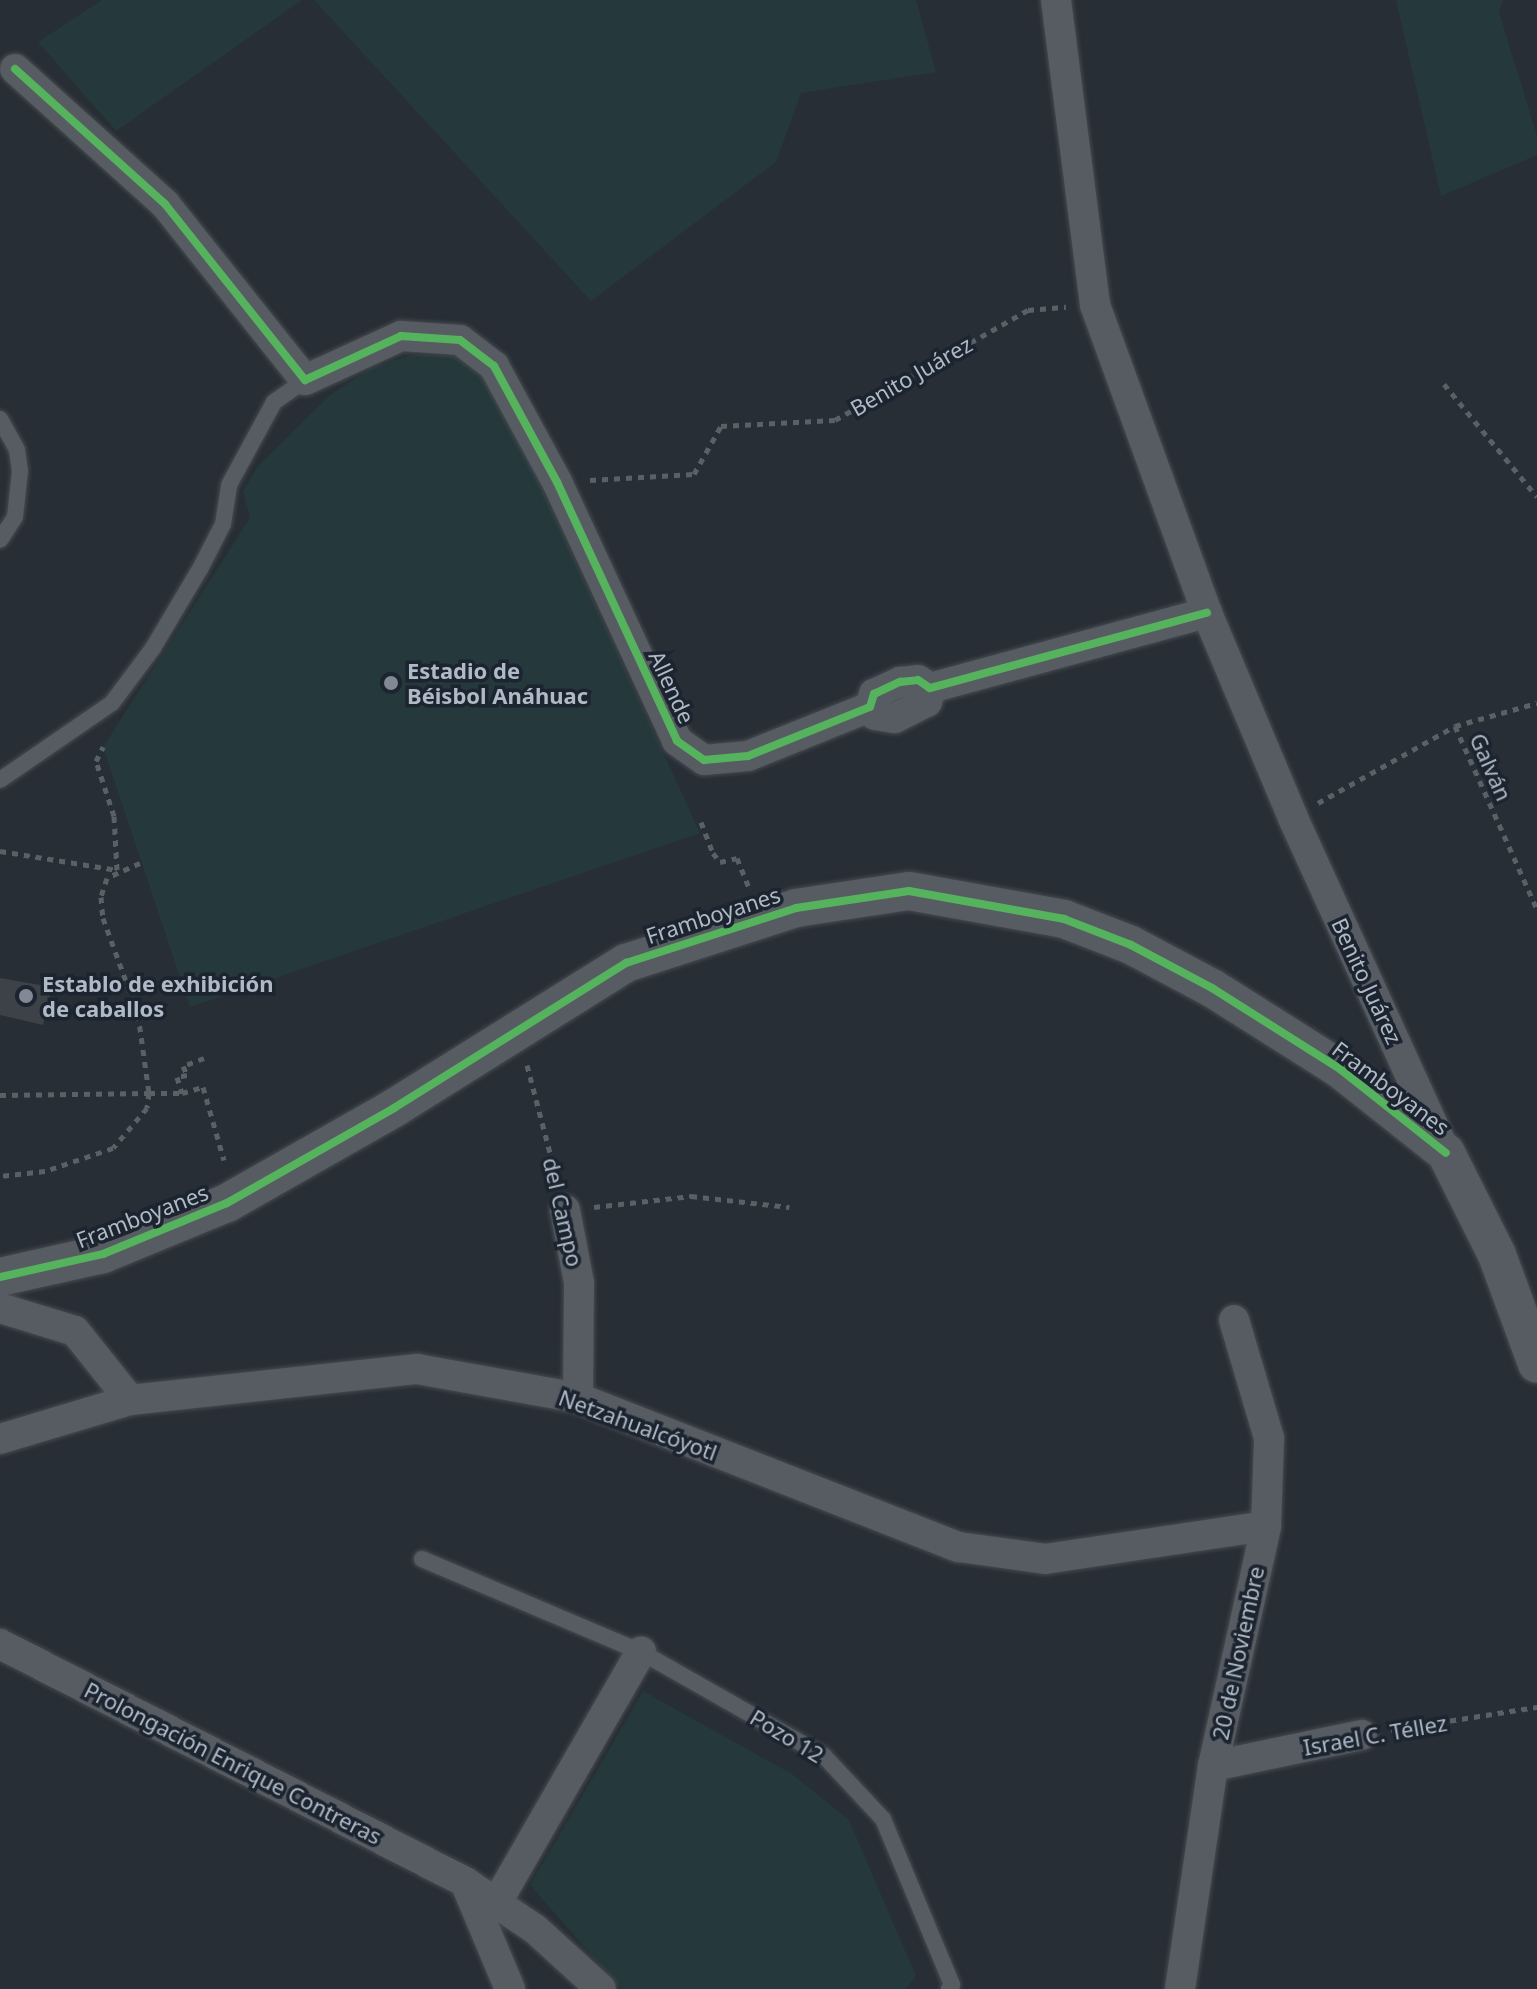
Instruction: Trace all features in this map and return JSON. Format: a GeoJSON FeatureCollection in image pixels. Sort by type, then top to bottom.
{"type":"FeatureCollection","features":[{"type":"Feature","properties":{"kind":"street","name":"Benito Juárez"},"geometry":{"type":"LineString","coordinates":[[1056,0],[1095,305],[1207,613],[1293,818],[1446,1153],[1497,1255],[1537,1364]]}},
{"type":"Feature","properties":{"kind":"street"},"geometry":{"type":"LineString","coordinates":[[15,69],[165,204],[305,380]]}},
{"type":"Feature","properties":{"kind":"street","name":"Allende"},"geometry":{"type":"LineString","coordinates":[[305,380],[401,336],[460,340],[494,366],[557,482],[677,741],[704,760],[748,756],[870,707],[874,694],[900,682],[918,680],[930,688],[1207,613]]}},
{"type":"Feature","properties":{"kind":"street","name":"Framboyanes"},"geometry":{"type":"LineString","coordinates":[[0,1277],[103,1254],[227,1203],[394,1108],[626,963],[796,908],[909,891],[1064,919],[1144,952],[1340,1069],[1446,1153]]}},
{"type":"Feature","properties":{"kind":"street","name":"del Campo"},"geometry":{"type":"LineString","coordinates":[[565,1210],[579,1283],[578,1398]]}},
{"type":"Feature","properties":{"kind":"street"},"geometry":{"type":"LineString","coordinates":[[0,1308],[75,1331],[130,1400]]}},
{"type":"Feature","properties":{"kind":"street","name":"20 de Noviembre"},"geometry":{"type":"LineString","coordinates":[[1180,1989],[1213,1766],[1266,1526],[1269,1438],[1234,1320]]}},
{"type":"Feature","properties":{"kind":"street","name":"Netzahualcóyotl"},"geometry":{"type":"LineString","coordinates":[[0,1439],[130,1400],[417,1369],[578,1398],[959,1547],[1045,1559],[1266,1526]]}},
{"type":"Feature","properties":{"kind":"street","name":"Prolongación Enrique Contreras"},"geometry":{"type":"LineString","coordinates":[[0,1644],[465,1882]]}},
{"type":"Feature","properties":{"kind":"street"},"geometry":{"type":"LineString","coordinates":[[497,1902],[641,1652]]}},
{"type":"Feature","properties":{"kind":"street","name":"Israel C. Téllez"},"geometry":{"type":"LineString","coordinates":[[1213,1766],[1362,1735]]}},
{"type":"Feature","properties":{"kind":"street"},"geometry":{"type":"LineString","coordinates":[[465,1882],[497,1902],[601,1989]]}},
{"type":"Feature","properties":{"kind":"street"},"geometry":{"type":"LineString","coordinates":[[465,1882],[510,1989]]}},
{"type":"Feature","properties":{"kind":"lane"},"geometry":{"type":"LineString","coordinates":[[0,780],[112,703],[153,648],[205,558],[223,524],[229,485],[268,413],[305,380]]}},
{"type":"Feature","properties":{"kind":"lane"},"geometry":{"type":"LineString","coordinates":[[0,419],[17,450],[20,471],[15,517],[0,540]]}},
{"type":"Feature","properties":{"kind":"lane","name":"Pozo 12"},"geometry":{"type":"LineString","coordinates":[[422,1559],[641,1652],[824,1756],[883,1819],[952,1985],[949,1989]]}},
{"type":"Feature","properties":{"kind":"path"},"geometry":{"type":"LineString","coordinates":[[1444,384],[1537,497]]}},
{"type":"Feature","properties":{"kind":"path"},"geometry":{"type":"LineString","coordinates":[[1293,818],[1455,726],[1537,703]]}},
{"type":"Feature","properties":{"kind":"path"},"geometry":{"type":"LineString","coordinates":[[103,747],[96,761],[114,816],[117,870]]}},
{"type":"Feature","properties":{"kind":"path"},"geometry":{"type":"LineString","coordinates":[[701,822],[713,853],[720,862],[737,858],[748,886],[757,891]]}},
{"type":"Feature","properties":{"kind":"path"},"geometry":{"type":"LineString","coordinates":[[0,851],[117,870]]}},
{"type":"Feature","properties":{"kind":"path"},"geometry":{"type":"LineString","coordinates":[[0,1176],[70,1165],[113,1148],[147,1108],[149,1093],[138,1014],[103,918],[101,897],[107,878],[117,870],[140,863]]}},
{"type":"Feature","properties":{"kind":"path"},"geometry":{"type":"LineString","coordinates":[[182,1093],[177,1077],[187,1075],[183,1066],[204,1058]]}},
{"type":"Feature","properties":{"kind":"path"},"geometry":{"type":"LineString","coordinates":[[0,1095],[182,1093],[203,1087],[224,1160]]}},
{"type":"Feature","properties":{"kind":"path"},"geometry":{"type":"LineString","coordinates":[[565,1210],[691,1196],[789,1207]]}},
{"type":"Feature","properties":{"kind":"shaded area"},"geometry":{"type":"Polygon","coordinates":[[[102,0],[302,0],[116,131],[38,42],[102,0]]]}},
{"type":"Feature","properties":{"kind":"shaded area"},"geometry":{"type":"Polygon","coordinates":[[[314,0],[916,0],[936,72],[801,93],[776,162],[591,301],[314,0]]]}},
{"type":"Feature","properties":{"kind":"shaded area"},"geometry":{"type":"Polygon","coordinates":[[[1396,0],[1503,0],[1499,12],[1537,136],[1537,155],[1441,196],[1396,0]]]}},
{"type":"Feature","properties":{"kind":"shaded area","name":"Estadio de Béisbol Anáhuac"},"geometry":{"type":"Polygon","coordinates":[[[451,354],[494,383],[700,833],[190,1007],[103,747],[250,518],[243,491],[258,466],[330,395],[370,369],[410,355],[451,354]]]}},
{"type":"Feature","properties":{"kind":"shaded area"},"geometry":{"type":"Polygon","coordinates":[[[643,1691],[792,1774],[849,1820],[916,1976],[906,1989],[621,1989],[530,1885],[643,1691]]]}},
{"type":"Feature","properties":{"kind":"building","name":"Establo de exhibición de caballos"},"geometry":{"type":"Polygon","coordinates":[[[0,978],[52,987],[43,1025],[0,1015],[0,978]]]}},
{"type":"Feature","properties":{"kind":"cycle path"},"geometry":{"type":"LineString","coordinates":[[15,69],[165,204],[305,380],[401,336],[460,340],[494,366],[557,482],[677,741],[704,760],[748,756],[870,707],[874,694],[900,682],[918,680],[930,688],[1207,613]]}},
{"type":"Feature","properties":{"kind":"cycle path"},"geometry":{"type":"LineString","coordinates":[[0,1277],[103,1254],[227,1203],[394,1108],[626,963],[796,908],[909,891],[1064,919],[1131,945],[1212,988],[1340,1069],[1446,1153]]}},
{"type":"Feature","properties":{"kind":"place","name":"Estadio de Béisbol Anáhuac"},"geometry":{"type":"Point","coordinates":[391,683]}},
{"type":"Feature","properties":{"kind":"place","name":"Establo de exhibición de caballos"},"geometry":{"type":"Point","coordinates":[26,996]}}]}
